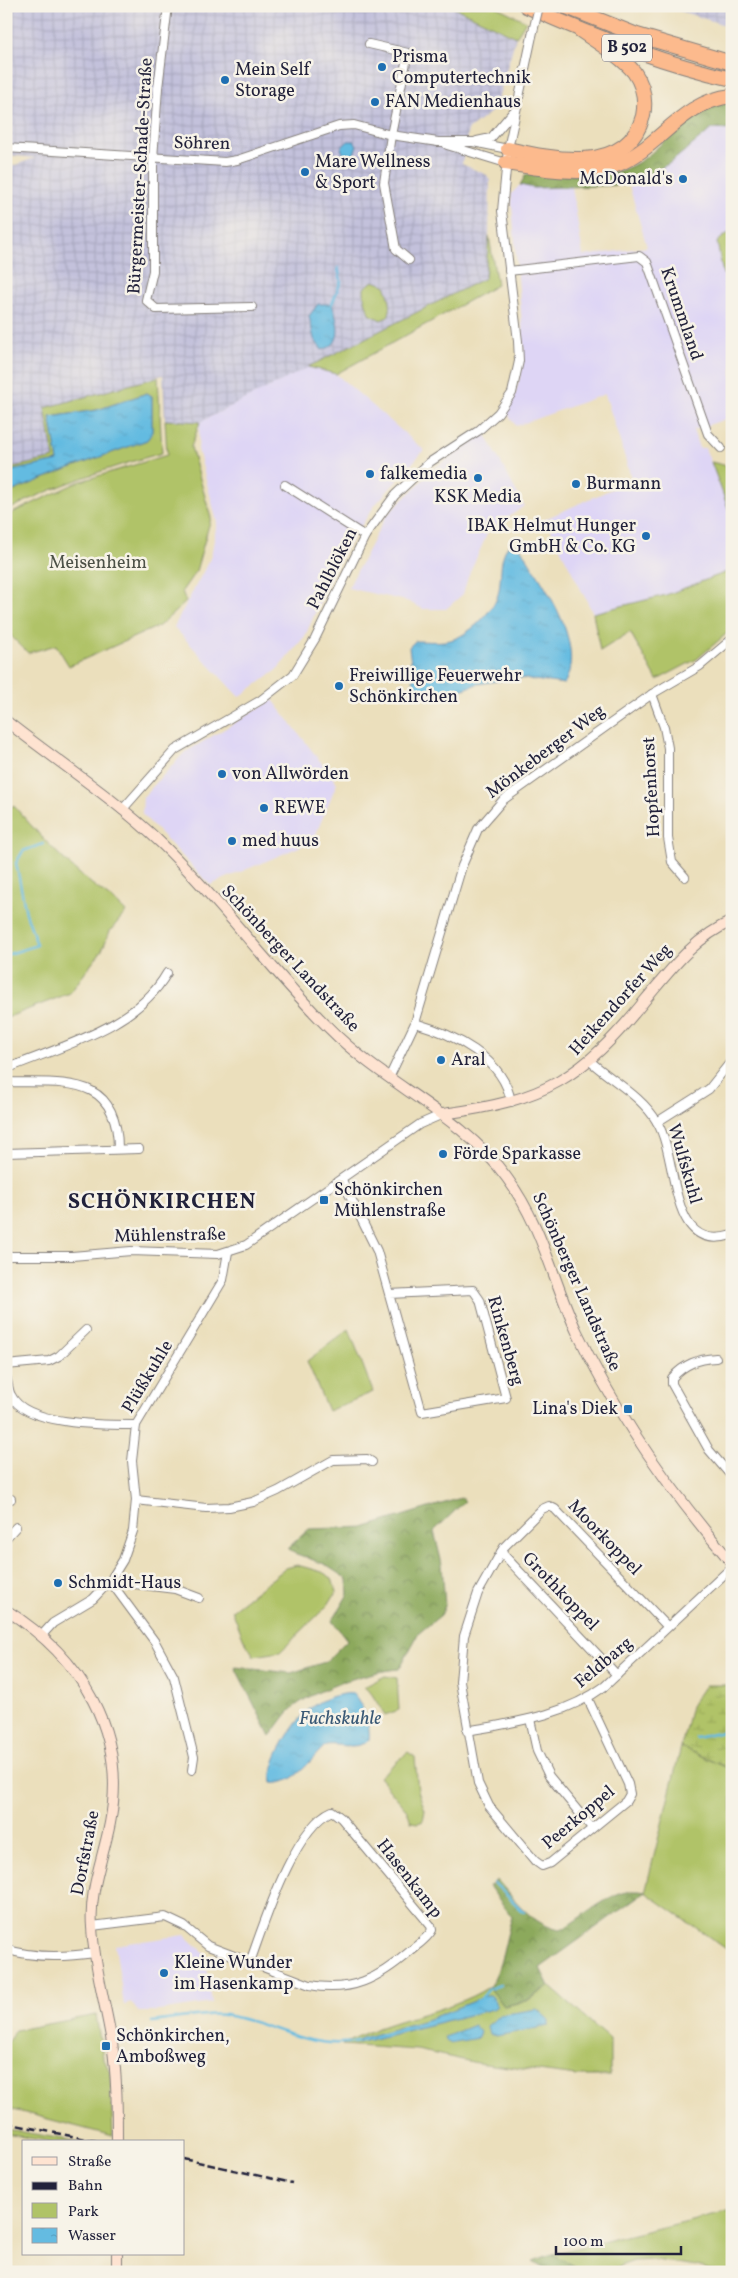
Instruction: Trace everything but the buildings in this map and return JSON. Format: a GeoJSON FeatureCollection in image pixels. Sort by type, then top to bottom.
{"type":"FeatureCollection","features":[{"type":"Feature","properties":{"kind":"highway","name":"B 502"},"geometry":{"type":"LineString","coordinates":[[526,6],[580,30],[640,52],[732,79]]}},
{"type":"Feature","properties":{"kind":"highway","name":"B 502"},"geometry":{"type":"LineString","coordinates":[[564,6],[637,35],[732,63]]}},
{"type":"Feature","properties":{"kind":"highway"},"geometry":{"type":"LineString","coordinates":[[508,148],[552,158],[599,157],[612,153],[626,144],[639,128],[644,109],[644,93],[634,73],[618,57],[580,30]]}},
{"type":"Feature","properties":{"kind":"highway"},"geometry":{"type":"LineString","coordinates":[[506,163],[581,170],[615,166],[635,155],[680,117],[699,105],[719,97],[732,96]]}},
{"type":"Feature","properties":{"kind":"main road","name":"Schönberger Landstraße"},"geometry":{"type":"LineString","coordinates":[[6,721],[122,810],[171,853],[330,1030],[389,1078],[443,1114],[467,1133],[495,1161],[522,1200],[546,1247],[568,1311],[605,1385],[629,1425],[685,1506],[732,1565]]}},
{"type":"Feature","properties":{"kind":"main road","name":"Heikendorfer Weg"},"geometry":{"type":"LineString","coordinates":[[443,1114],[511,1102],[531,1096],[559,1083],[590,1060],[628,1022],[693,945],[714,929],[732,921]]}},
{"type":"Feature","properties":{"kind":"main road","name":"Dorfstraße"},"geometry":{"type":"LineString","coordinates":[[6,1610],[42,1635],[81,1678],[109,1737],[115,1766],[115,1786],[110,1824],[94,1882],[92,1926],[95,1953],[115,2062],[117,2140]]}},
{"type":"Feature","properties":{"kind":"main road"},"geometry":{"type":"LineString","coordinates":[[117,2256],[118,2272]]}},
{"type":"Feature","properties":{"kind":"street","name":"Bürgermeister-Schade-Straße"},"geometry":{"type":"LineString","coordinates":[[168,6],[158,88],[153,159],[153,271],[146,300],[156,309],[252,306]]}},
{"type":"Feature","properties":{"kind":"street","name":"Pahlblöken"},"geometry":{"type":"LineString","coordinates":[[122,810],[175,750],[261,700],[293,675],[315,639],[365,536],[395,494],[430,462],[485,426],[498,413],[512,393],[518,355],[502,216],[508,148],[539,6]]}},
{"type":"Feature","properties":{"kind":"street"},"geometry":{"type":"LineString","coordinates":[[369,44],[408,53],[391,135],[384,183],[396,249],[409,260]]}},
{"type":"Feature","properties":{"kind":"street"},"geometry":{"type":"LineString","coordinates":[[472,142],[491,138],[515,111]]}},
{"type":"Feature","properties":{"kind":"street","name":"Söhren"},"geometry":{"type":"LineString","coordinates":[[6,148],[153,159],[237,160],[339,126],[354,125],[391,135],[438,142],[472,142]]}},
{"type":"Feature","properties":{"kind":"street"},"geometry":{"type":"LineString","coordinates":[[438,142],[506,163]]}},
{"type":"Feature","properties":{"kind":"street"},"geometry":{"type":"LineString","coordinates":[[472,142],[508,148]]}},
{"type":"Feature","properties":{"kind":"street","name":"Krummland"},"geometry":{"type":"LineString","coordinates":[[509,271],[639,256],[648,262],[708,434],[721,448]]}},
{"type":"Feature","properties":{"kind":"street"},"geometry":{"type":"LineString","coordinates":[[285,486],[365,536]]}},
{"type":"Feature","properties":{"kind":"street","name":"Mönkeberger Weg"},"geometry":{"type":"LineString","coordinates":[[389,1078],[415,1023],[462,866],[478,829],[503,800],[652,694],[700,666],[732,639]]}},
{"type":"Feature","properties":{"kind":"street","name":"Hopfenhorst"},"geometry":{"type":"LineString","coordinates":[[652,694],[664,727],[668,748],[668,838],[672,862],[685,877]]}},
{"type":"Feature","properties":{"kind":"street"},"geometry":{"type":"LineString","coordinates":[[6,1069],[121,1021],[162,982],[167,973]]}},
{"type":"Feature","properties":{"kind":"street"},"geometry":{"type":"LineString","coordinates":[[415,1023],[452,1036],[476,1052],[504,1080],[511,1102]]}},
{"type":"Feature","properties":{"kind":"street","name":"Wulfskuhl"},"geometry":{"type":"LineString","coordinates":[[590,1060],[638,1099],[657,1122],[669,1153],[684,1218],[692,1229],[702,1236],[716,1239],[732,1234]]}},
{"type":"Feature","properties":{"kind":"street"},"geometry":{"type":"LineString","coordinates":[[657,1122],[709,1088],[732,1060]]}},
{"type":"Feature","properties":{"kind":"street"},"geometry":{"type":"LineString","coordinates":[[6,1082],[76,1085],[90,1088],[110,1108],[118,1134],[118,1149]]}},
{"type":"Feature","properties":{"kind":"street","name":"Mühlenstraße"},"geometry":{"type":"LineString","coordinates":[[6,1256],[72,1256],[131,1251],[228,1252],[246,1245],[420,1124],[443,1114]]}},
{"type":"Feature","properties":{"kind":"street"},"geometry":{"type":"LineString","coordinates":[[6,1153],[139,1149]]}},
{"type":"Feature","properties":{"kind":"street","name":"Rinkenberg"},"geometry":{"type":"LineString","coordinates":[[342,1180],[377,1251],[389,1294],[422,1412],[506,1398],[480,1300],[473,1290],[389,1294]]}},
{"type":"Feature","properties":{"kind":"street","name":"Plüßkuhle"},"geometry":{"type":"LineString","coordinates":[[42,1635],[53,1623],[93,1599],[110,1581],[123,1560],[133,1531],[136,1500],[132,1461],[136,1426],[223,1280],[228,1252]]}},
{"type":"Feature","properties":{"kind":"street"},"geometry":{"type":"LineString","coordinates":[[6,1365],[49,1361],[59,1356],[86,1330]]}},
{"type":"Feature","properties":{"kind":"street"},"geometry":{"type":"LineString","coordinates":[[716,1358],[699,1359],[678,1371],[672,1378],[672,1384],[709,1450],[732,1477]]}},
{"type":"Feature","properties":{"kind":"street"},"geometry":{"type":"LineString","coordinates":[[6,1376],[11,1396],[18,1404],[29,1410],[71,1424],[136,1426]]}},
{"type":"Feature","properties":{"kind":"street"},"geometry":{"type":"LineString","coordinates":[[136,1500],[206,1508],[230,1507],[253,1502],[278,1491],[333,1460],[367,1459],[372,1462]]}},
{"type":"Feature","properties":{"kind":"street","name":"Moorkoppel"},"geometry":{"type":"LineString","coordinates":[[467,1731],[460,1682],[464,1636],[478,1593],[508,1542],[542,1509],[548,1506],[555,1508],[667,1626]]}},
{"type":"Feature","properties":{"kind":"street"},"geometry":{"type":"LineString","coordinates":[[6,1538],[16,1527]]}},
{"type":"Feature","properties":{"kind":"street","name":"Grothkoppel"},"geometry":{"type":"LineString","coordinates":[[501,1552],[617,1675]]}},
{"type":"Feature","properties":{"kind":"street","name":"Feldbarg"},"geometry":{"type":"LineString","coordinates":[[467,1731],[530,1719],[556,1712],[588,1699],[617,1675],[732,1565]]}},
{"type":"Feature","properties":{"kind":"street"},"geometry":{"type":"LineString","coordinates":[[110,1581],[175,1589],[199,1598]]}},
{"type":"Feature","properties":{"kind":"street"},"geometry":{"type":"LineString","coordinates":[[110,1581],[155,1642],[174,1677],[194,1757],[192,1770]]}},
{"type":"Feature","properties":{"kind":"street","name":"Peerkoppel"},"geometry":{"type":"LineString","coordinates":[[467,1731],[478,1782],[489,1806],[536,1862],[542,1866],[550,1863],[626,1801],[630,1794],[628,1784],[588,1699]]}},
{"type":"Feature","properties":{"kind":"street"},"geometry":{"type":"LineString","coordinates":[[530,1719],[536,1751],[549,1776],[592,1828]]}},
{"type":"Feature","properties":{"kind":"street","name":"Hasenkamp"},"geometry":{"type":"LineString","coordinates":[[92,1926],[165,1917],[184,1926],[208,1946],[310,1985],[326,1988],[346,1986],[371,1980],[387,1971],[432,1930],[431,1926],[341,1818],[332,1811],[324,1814],[312,1827],[288,1866],[250,1962]]}},
{"type":"Feature","properties":{"kind":"street"},"geometry":{"type":"LineString","coordinates":[[6,1949],[21,1954],[44,1956],[75,1956],[95,1953]]}},
{"type":"Feature","properties":{"kind":"shaded area"},"geometry":{"type":"Polygon","coordinates":[[[6,6],[451,6],[516,37],[495,109],[468,130],[462,164],[487,175],[490,181],[486,278],[200,422],[165,420],[163,375],[46,408],[55,458],[6,469],[6,168],[35,158],[6,155],[6,6]]]}},
{"type":"Feature","properties":{"kind":"shaded area"},"geometry":{"type":"Polygon","coordinates":[[[664,6],[732,6],[731,27],[664,6]]]}},
{"type":"Feature","properties":{"kind":"shaded area"},"geometry":{"type":"Polygon","coordinates":[[[712,129],[732,130],[732,230],[718,243],[723,274],[732,281],[732,417],[693,430],[699,448],[705,448],[732,518],[732,570],[666,595],[593,613],[545,519],[632,480],[605,394],[516,426],[505,410],[514,398],[522,369],[524,348],[511,194],[520,185],[534,188],[572,187],[583,256],[647,247],[629,185],[670,163],[712,129]]]}},
{"type":"Feature","properties":{"kind":"shaded area"},"geometry":{"type":"Polygon","coordinates":[[[308,367],[336,374],[424,450],[375,505],[337,562],[305,636],[276,671],[239,697],[174,627],[211,557],[217,522],[198,449],[200,422],[308,367]]]}},
{"type":"Feature","properties":{"kind":"shaded area"},"geometry":{"type":"Polygon","coordinates":[[[485,433],[524,506],[488,532],[468,577],[463,594],[446,609],[423,609],[407,601],[348,588],[386,516],[436,467],[485,433]]]}},
{"type":"Feature","properties":{"kind":"shaded area"},"geometry":{"type":"Polygon","coordinates":[[[273,700],[337,783],[313,841],[210,885],[142,814],[143,797],[184,753],[273,700]]]}},
{"type":"Feature","properties":{"kind":"shaded area","name":"Kleine Wunder im Hasenkamp"},"geometry":{"type":"Polygon","coordinates":[[[185,1935],[205,1953],[212,2003],[152,2012],[139,2012],[130,2002],[124,2006],[115,1945],[185,1935]]]}},
{"type":"Feature","properties":{"kind":"green space"},"geometry":{"type":"Polygon","coordinates":[[[451,6],[495,6],[526,21],[516,37],[451,6]]]}},
{"type":"Feature","properties":{"kind":"green space"},"geometry":{"type":"Polygon","coordinates":[[[732,100],[732,130],[712,129],[670,163],[629,185],[534,188],[520,185],[525,176],[532,172],[592,175],[616,172],[627,168],[647,157],[681,124],[699,110],[710,105],[732,100]]]}},
{"type":"Feature","properties":{"kind":"green space"},"geometry":{"type":"Polygon","coordinates":[[[732,230],[732,281],[723,274],[717,242],[732,230]]]}},
{"type":"Feature","properties":{"kind":"green space"},"geometry":{"type":"Polygon","coordinates":[[[489,236],[497,285],[336,374],[308,367],[485,278],[489,236]]]}},
{"type":"Feature","properties":{"kind":"green space"},"geometry":{"type":"Polygon","coordinates":[[[373,281],[385,285],[390,301],[388,317],[381,320],[369,314],[364,297],[364,288],[373,281]]]}},
{"type":"Feature","properties":{"kind":"green space"},"geometry":{"type":"Polygon","coordinates":[[[158,377],[162,453],[82,478],[6,511],[6,494],[67,469],[147,440],[152,433],[152,396],[147,393],[97,410],[50,417],[58,461],[6,472],[6,469],[54,458],[45,408],[158,377]]]}},
{"type":"Feature","properties":{"kind":"green space","name":"Meisenheim"},"geometry":{"type":"Polygon","coordinates":[[[165,420],[200,422],[191,447],[211,518],[196,571],[182,591],[186,602],[159,626],[69,666],[56,645],[28,653],[6,631],[6,516],[78,482],[167,455],[165,420]]]}},
{"type":"Feature","properties":{"kind":"green space"},"geometry":{"type":"Polygon","coordinates":[[[711,462],[732,467],[732,518],[711,462]]]}},
{"type":"Feature","properties":{"kind":"green space"},"geometry":{"type":"Polygon","coordinates":[[[732,570],[732,629],[697,659],[657,680],[630,632],[600,651],[593,613],[666,595],[732,570]]]}},
{"type":"Feature","properties":{"kind":"green space"},"geometry":{"type":"Polygon","coordinates":[[[13,805],[67,863],[126,912],[110,931],[102,950],[70,993],[6,1018],[6,813],[13,805]]]}},
{"type":"Feature","properties":{"kind":"green space"},"geometry":{"type":"Polygon","coordinates":[[[349,1329],[373,1392],[328,1411],[307,1361],[349,1329]]]}},
{"type":"Feature","properties":{"kind":"green space"},"geometry":{"type":"Polygon","coordinates":[[[461,1498],[465,1501],[434,1531],[442,1564],[445,1606],[441,1615],[419,1633],[399,1669],[373,1673],[345,1681],[305,1699],[291,1709],[270,1736],[235,1667],[291,1673],[325,1662],[347,1640],[332,1621],[348,1594],[347,1579],[324,1564],[294,1553],[288,1548],[309,1529],[366,1527],[461,1498]]]}},
{"type":"Feature","properties":{"kind":"green space"},"geometry":{"type":"Polygon","coordinates":[[[297,1565],[322,1572],[332,1578],[336,1592],[328,1605],[280,1652],[254,1656],[244,1640],[232,1610],[286,1568],[297,1565]]]}},
{"type":"Feature","properties":{"kind":"green space"},"geometry":{"type":"Polygon","coordinates":[[[385,1676],[397,1678],[399,1710],[385,1715],[371,1693],[364,1687],[385,1676]]]}},
{"type":"Feature","properties":{"kind":"green space"},"geometry":{"type":"Polygon","coordinates":[[[705,1685],[732,1685],[732,1770],[681,1747],[691,1706],[705,1685]]]}},
{"type":"Feature","properties":{"kind":"green space"},"geometry":{"type":"Polygon","coordinates":[[[681,1747],[732,1769],[732,1953],[645,1892],[681,1747]]]}},
{"type":"Feature","properties":{"kind":"green space"},"geometry":{"type":"Polygon","coordinates":[[[408,1752],[415,1757],[418,1791],[425,1810],[423,1821],[418,1823],[411,1822],[407,1810],[379,1777],[408,1752]]]}},
{"type":"Feature","properties":{"kind":"green space"},"geometry":{"type":"Polygon","coordinates":[[[497,1880],[533,1918],[551,1928],[561,1930],[612,1897],[634,1891],[645,1892],[540,1968],[549,1986],[526,2001],[504,2006],[489,1987],[500,1963],[512,1917],[489,1886],[497,1880]]]}},
{"type":"Feature","properties":{"kind":"green space"},"geometry":{"type":"Polygon","coordinates":[[[549,1986],[610,2039],[610,2076],[577,2076],[477,2063],[417,2050],[342,2045],[378,2028],[454,2004],[489,1987],[504,2006],[527,2001],[549,1986]]]}},
{"type":"Feature","properties":{"kind":"green space"},"geometry":{"type":"Polygon","coordinates":[[[96,2015],[103,2057],[110,2072],[113,2136],[6,2108],[6,2044],[16,2030],[96,2015]]]}},
{"type":"Feature","properties":{"kind":"green space"},"geometry":{"type":"Polygon","coordinates":[[[6,2129],[69,2140],[41,2140],[6,2134],[6,2129]]]}},
{"type":"Feature","properties":{"kind":"green space"},"geometry":{"type":"Polygon","coordinates":[[[732,2210],[732,2270],[717,2272],[697,2266],[655,2260],[634,2261],[603,2272],[586,2272],[552,2254],[732,2210]]]}},
{"type":"Feature","properties":{"kind":"green space"},"geometry":{"type":"Polygon","coordinates":[[[552,2254],[586,2272],[551,2272],[533,2261],[552,2254]]]}},
{"type":"Feature","properties":{"kind":"water"},"geometry":{"type":"Polygon","coordinates":[[[348,141],[354,141],[357,145],[354,154],[345,158],[341,148],[348,141]]]}},
{"type":"Feature","properties":{"kind":"water"},"geometry":{"type":"Polygon","coordinates":[[[318,304],[332,304],[338,325],[337,338],[334,343],[322,350],[314,339],[309,316],[318,304]]]}},
{"type":"Feature","properties":{"kind":"water"},"geometry":{"type":"Polygon","coordinates":[[[147,393],[152,396],[152,433],[147,440],[67,469],[6,494],[6,472],[58,461],[50,417],[97,410],[147,393]]]}},
{"type":"Feature","properties":{"kind":"water"},"geometry":{"type":"Polygon","coordinates":[[[512,543],[519,545],[549,594],[566,631],[570,650],[570,667],[564,684],[519,678],[477,684],[456,692],[415,695],[409,647],[415,641],[454,639],[466,633],[483,618],[496,600],[500,586],[502,561],[507,548],[512,543]]]}},
{"type":"Feature","properties":{"kind":"water","name":"Fuchskuhle"},"geometry":{"type":"Polygon","coordinates":[[[353,1693],[366,1715],[369,1740],[353,1746],[326,1745],[295,1776],[280,1783],[272,1783],[272,1773],[279,1751],[285,1739],[308,1710],[324,1699],[353,1693]]]}},
{"type":"Feature","properties":{"kind":"water"},"geometry":{"type":"Polygon","coordinates":[[[486,1996],[492,1996],[497,2006],[493,2009],[358,2043],[359,2039],[429,2019],[486,1996]]]}},
{"type":"Feature","properties":{"kind":"water"},"geometry":{"type":"Polygon","coordinates":[[[537,2009],[549,2020],[549,2026],[496,2036],[489,2034],[487,2026],[500,2015],[537,2009]]]}},
{"type":"Feature","properties":{"kind":"water"},"geometry":{"type":"Polygon","coordinates":[[[474,2025],[480,2032],[478,2038],[449,2043],[446,2041],[445,2037],[474,2025]]]}},
{"type":"Feature","properties":{"kind":"waterway"},"geometry":{"type":"LineString","coordinates":[[332,304],[341,281],[338,268]]}},
{"type":"Feature","properties":{"kind":"waterway"},"geometry":{"type":"LineString","coordinates":[[6,955],[37,945],[26,913],[16,863],[23,851],[43,844]]}},
{"type":"Feature","properties":{"kind":"waterway"},"geometry":{"type":"LineString","coordinates":[[696,1738],[732,1730]]}},
{"type":"Feature","properties":{"kind":"waterway"},"geometry":{"type":"LineString","coordinates":[[494,1883],[524,1912]]}},
{"type":"Feature","properties":{"kind":"waterway"},"geometry":{"type":"LineString","coordinates":[[478,2002],[489,1989],[500,1985]]}},
{"type":"Feature","properties":{"kind":"waterway"},"geometry":{"type":"LineString","coordinates":[[152,2022],[218,2014],[324,2043],[358,2041]]}},
{"type":"Feature","properties":{"kind":"railway"},"geometry":{"type":"LineString","coordinates":[[6,2123],[91,2140]]}},
{"type":"Feature","properties":{"kind":"railway"},"geometry":{"type":"LineString","coordinates":[[185,2159],[292,2183]]}},
{"type":"Feature","properties":{"kind":"place","name":"Prisma Computertechnik"},"geometry":{"type":"Point","coordinates":[382,67]}},
{"type":"Feature","properties":{"kind":"place","name":"Mein Self Storage"},"geometry":{"type":"Point","coordinates":[225,80]}},
{"type":"Feature","properties":{"kind":"place","name":"FAN Medienhaus"},"geometry":{"type":"Point","coordinates":[375,102]}},
{"type":"Feature","properties":{"kind":"place","name":"Mare Wellness & Sport"},"geometry":{"type":"Point","coordinates":[305,172]}},
{"type":"Feature","properties":{"kind":"place","name":"McDonald's"},"geometry":{"type":"Point","coordinates":[683,179]}},
{"type":"Feature","properties":{"kind":"place","name":"falkemedia"},"geometry":{"type":"Point","coordinates":[370,474]}},
{"type":"Feature","properties":{"kind":"place","name":"KSK Media"},"geometry":{"type":"Point","coordinates":[478,478]}},
{"type":"Feature","properties":{"kind":"place","name":"Burmann"},"geometry":{"type":"Point","coordinates":[576,484]}},
{"type":"Feature","properties":{"kind":"place","name":"IBAK Helmut Hunger GmbH & Co. KG"},"geometry":{"type":"Point","coordinates":[646,536]}},
{"type":"Feature","properties":{"kind":"place","name":"Freiwillige Feuerwehr Schönkirchen"},"geometry":{"type":"Point","coordinates":[339,686]}},
{"type":"Feature","properties":{"kind":"place","name":"von Allwörden"},"geometry":{"type":"Point","coordinates":[222,774]}},
{"type":"Feature","properties":{"kind":"place","name":"REWE"},"geometry":{"type":"Point","coordinates":[264,808]}},
{"type":"Feature","properties":{"kind":"place","name":"med huus"},"geometry":{"type":"Point","coordinates":[232,841]}},
{"type":"Feature","properties":{"kind":"place","name":"Aral"},"geometry":{"type":"Point","coordinates":[441,1060]}},
{"type":"Feature","properties":{"kind":"place","name":"Förde Sparkasse"},"geometry":{"type":"Point","coordinates":[443,1154]}},
{"type":"Feature","properties":{"kind":"place","name":"Schönkirchen Mühlenstraße"},"geometry":{"type":"Point","coordinates":[324,1200]}},
{"type":"Feature","properties":{"kind":"place","name":"Lina's Diek"},"geometry":{"type":"Point","coordinates":[628,1409]}},
{"type":"Feature","properties":{"kind":"place","name":"Schmidt-Haus"},"geometry":{"type":"Point","coordinates":[58,1583]}},
{"type":"Feature","properties":{"kind":"place","name":"Kleine Wunder im Hasenkamp"},"geometry":{"type":"Point","coordinates":[164,1973]}},
{"type":"Feature","properties":{"kind":"place","name":"Schönkirchen, Amboßweg"},"geometry":{"type":"Point","coordinates":[106,2046]}},
{"type":"Feature","properties":{"kind":"district","name":"SCHÖNKIRCHEN"},"geometry":{"type":"Point","coordinates":[162,1202]}}]}
